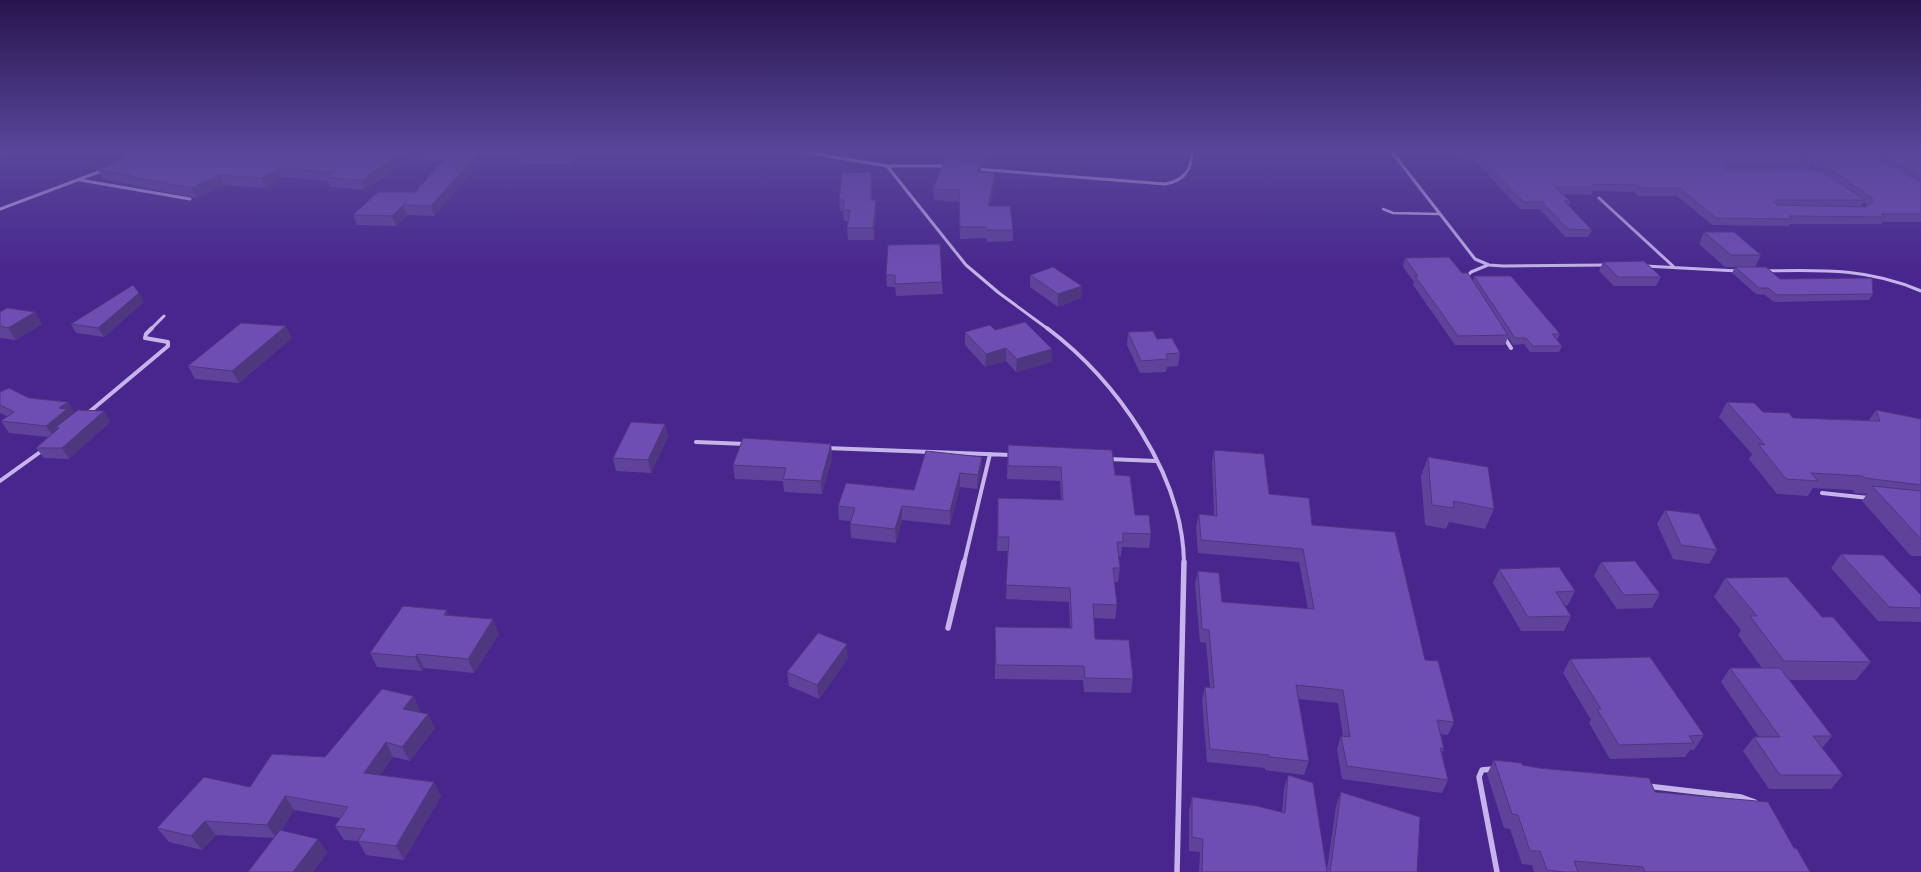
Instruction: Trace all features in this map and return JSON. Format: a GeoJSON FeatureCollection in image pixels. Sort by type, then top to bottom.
{"type":"FeatureCollection","features":[{"type":"Feature","properties":{"kind":"street"},"geometry":{"type":"LineString","coordinates":[[0,209],[45,193]]}},
{"type":"Feature","properties":{"kind":"street"},"geometry":{"type":"LineString","coordinates":[[153,193],[190,199]]}},
{"type":"Feature","properties":{"kind":"street"},"geometry":{"type":"LineString","coordinates":[[909,193],[953,252],[972,271],[1077,353],[1101,377],[1129,416],[1156,461],[1171,495],[1180,526],[1184,561],[1177,872]]}},
{"type":"Feature","properties":{"kind":"street"},"geometry":{"type":"LineString","coordinates":[[1423,193],[1475,259],[1489,264],[1503,266],[1580,264],[1612,265]]}},
{"type":"Feature","properties":{"kind":"street"},"geometry":{"type":"LineString","coordinates":[[1599,198],[1675,267]]}},
{"type":"Feature","properties":{"kind":"street"},"geometry":{"type":"LineString","coordinates":[[1467,282],[1465,278],[1471,272],[1489,264]]}},
{"type":"Feature","properties":{"kind":"street"},"geometry":{"type":"LineString","coordinates":[[1643,266],[1745,271]]}},
{"type":"Feature","properties":{"kind":"street"},"geometry":{"type":"LineString","coordinates":[[1760,271],[1858,271],[1884,276],[1921,291]]}},
{"type":"Feature","properties":{"kind":"street"},"geometry":{"type":"LineString","coordinates":[[84,417],[168,346],[168,342],[145,338],[146,334],[164,316]]}},
{"type":"Feature","properties":{"kind":"street"},"geometry":{"type":"LineString","coordinates":[[1503,336],[1512,348]]}},
{"type":"Feature","properties":{"kind":"street"},"geometry":{"type":"LineString","coordinates":[[696,442],[751,445]]}},
{"type":"Feature","properties":{"kind":"street"},"geometry":{"type":"LineString","coordinates":[[0,481],[47,447]]}},
{"type":"Feature","properties":{"kind":"street"},"geometry":{"type":"LineString","coordinates":[[823,448],[1013,455]]}},
{"type":"Feature","properties":{"kind":"street"},"geometry":{"type":"LineString","coordinates":[[948,628],[990,454]]}},
{"type":"Feature","properties":{"kind":"street"},"geometry":{"type":"LineString","coordinates":[[1100,459],[1156,461]]}},
{"type":"Feature","properties":{"kind":"street"},"geometry":{"type":"LineString","coordinates":[[1822,493],[1875,499]]}},
{"type":"Feature","properties":{"kind":"street"},"geometry":{"type":"LineString","coordinates":[[1497,872],[1479,777],[1482,770],[1490,768],[1498,769]]}},
{"type":"Feature","properties":{"kind":"street"},"geometry":{"type":"LineString","coordinates":[[1639,785],[1741,797],[1756,803],[1760,807]]}},
{"type":"Feature","properties":{"kind":"lane"},"geometry":{"type":"LineString","coordinates":[[1383,209],[1393,213],[1439,214]]}},
{"type":"Feature","properties":{"kind":"building"},"geometry":{"type":"Polygon","coordinates":[[[377,193],[443,193],[431,206],[403,205],[392,216],[353,215],[377,193]]]}},
{"type":"Feature","properties":{"kind":"building"},"geometry":{"type":"Polygon","coordinates":[[[840,193],[871,193],[871,200],[876,200],[873,228],[847,228],[850,210],[843,210],[844,200],[839,200],[840,193]]]}},
{"type":"Feature","properties":{"kind":"building"},"geometry":{"type":"Polygon","coordinates":[[[959,193],[991,193],[988,206],[1010,206],[1013,230],[987,230],[986,227],[960,227],[959,193]]]}},
{"type":"Feature","properties":{"kind":"building"},"geometry":{"type":"Polygon","coordinates":[[[1514,193],[1561,193],[1570,201],[1564,201],[1592,230],[1568,229],[1542,202],[1524,202],[1514,193]]]}},
{"type":"Feature","properties":{"kind":"building"},"geometry":{"type":"Polygon","coordinates":[[[1686,193],[1854,193],[1865,200],[1778,200],[1775,202],[1777,205],[1865,207],[1873,202],[1872,198],[1864,193],[1921,193],[1921,214],[1881,214],[1885,217],[1789,216],[1793,219],[1716,218],[1686,193]]]}},
{"type":"Feature","properties":{"kind":"building"},"geometry":{"type":"Polygon","coordinates":[[[1704,232],[1734,232],[1761,255],[1731,255],[1704,232]]]}},
{"type":"Feature","properties":{"kind":"building"},"geometry":{"type":"Polygon","coordinates":[[[940,244],[942,282],[895,284],[895,275],[886,275],[888,245],[940,244]]]}},
{"type":"Feature","properties":{"kind":"building"},"geometry":{"type":"Polygon","coordinates":[[[1449,257],[1462,273],[1468,273],[1508,335],[1458,336],[1415,276],[1418,276],[1405,258],[1449,257]]]}},
{"type":"Feature","properties":{"kind":"building"},"geometry":{"type":"Polygon","coordinates":[[[1644,261],[1661,277],[1618,277],[1603,262],[1644,261]]]}},
{"type":"Feature","properties":{"kind":"building"},"geometry":{"type":"Polygon","coordinates":[[[1053,267],[1082,286],[1058,294],[1030,275],[1053,267]]]}},
{"type":"Feature","properties":{"kind":"building"},"geometry":{"type":"Polygon","coordinates":[[[1735,267],[1766,267],[1780,279],[1872,278],[1873,294],[1777,295],[1768,288],[1759,288],[1735,267]]]}},
{"type":"Feature","properties":{"kind":"building"},"geometry":{"type":"Polygon","coordinates":[[[1474,276],[1511,276],[1560,334],[1552,334],[1562,346],[1533,346],[1526,338],[1515,338],[1474,276]]]}},
{"type":"Feature","properties":{"kind":"building"},"geometry":{"type":"Polygon","coordinates":[[[133,285],[139,293],[98,328],[71,324],[133,285]]]}},
{"type":"Feature","properties":{"kind":"building"},"geometry":{"type":"Polygon","coordinates":[[[7,308],[35,312],[8,328],[0,326],[0,312],[7,308]]]}},
{"type":"Feature","properties":{"kind":"building"},"geometry":{"type":"Polygon","coordinates":[[[1025,322],[1052,349],[1017,359],[1006,348],[986,354],[965,332],[990,325],[995,330],[1025,322]]]}},
{"type":"Feature","properties":{"kind":"building"},"geometry":{"type":"Polygon","coordinates":[[[241,323],[286,326],[232,371],[188,366],[241,323]]]}},
{"type":"Feature","properties":{"kind":"building"},"geometry":{"type":"Polygon","coordinates":[[[1153,331],[1157,339],[1172,338],[1180,353],[1166,354],[1168,359],[1141,361],[1128,332],[1153,331]]]}},
{"type":"Feature","properties":{"kind":"building"},"geometry":{"type":"Polygon","coordinates":[[[9,388],[29,398],[68,402],[59,408],[67,409],[46,426],[1,421],[14,412],[0,405],[0,392],[9,388]]]}},
{"type":"Feature","properties":{"kind":"building"},"geometry":{"type":"Polygon","coordinates":[[[1727,402],[1754,403],[1763,412],[1789,413],[1793,418],[1880,421],[1876,410],[1921,419],[1921,485],[1865,478],[1863,476],[1811,473],[1818,481],[1786,479],[1758,444],[1765,445],[1727,402]]]}},
{"type":"Feature","properties":{"kind":"building"},"geometry":{"type":"Polygon","coordinates":[[[78,410],[104,411],[62,448],[36,448],[59,428],[56,427],[78,410]]]}},
{"type":"Feature","properties":{"kind":"building"},"geometry":{"type":"Polygon","coordinates":[[[631,422],[665,424],[648,460],[613,458],[631,422]]]}},
{"type":"Feature","properties":{"kind":"building"},"geometry":{"type":"Polygon","coordinates":[[[743,438],[831,444],[821,481],[783,479],[786,468],[733,465],[743,438]]]}},
{"type":"Feature","properties":{"kind":"building"},"geometry":{"type":"Polygon","coordinates":[[[1008,445],[1112,450],[1115,475],[1130,476],[1135,515],[1149,515],[1151,534],[1123,533],[1123,542],[1117,542],[1120,568],[1113,568],[1117,605],[1093,604],[1095,639],[1129,640],[1133,679],[1085,678],[1084,666],[996,665],[995,627],[1072,628],[1070,588],[1006,585],[1009,537],[998,537],[998,498],[1063,500],[1061,467],[1008,466],[1008,445]]]}},
{"type":"Feature","properties":{"kind":"building"},"geometry":{"type":"Polygon","coordinates":[[[1214,450],[1264,454],[1269,494],[1309,498],[1312,525],[1395,532],[1425,660],[1438,661],[1454,722],[1437,720],[1444,749],[1440,748],[1448,780],[1347,766],[1341,736],[1350,737],[1343,690],[1296,685],[1309,761],[1210,749],[1205,687],[1214,688],[1209,630],[1202,629],[1198,571],[1219,573],[1222,602],[1314,609],[1303,549],[1201,540],[1199,514],[1217,516],[1214,450]]]}},
{"type":"Feature","properties":{"kind":"building"},"geometry":{"type":"Polygon","coordinates":[[[926,451],[982,457],[978,475],[960,473],[950,511],[902,506],[895,529],[850,524],[855,508],[838,506],[846,483],[914,490],[926,451]]]}},
{"type":"Feature","properties":{"kind":"building"},"geometry":{"type":"Polygon","coordinates":[[[1428,457],[1488,467],[1494,509],[1453,501],[1454,508],[1432,505],[1428,457]]]}},
{"type":"Feature","properties":{"kind":"building"},"geometry":{"type":"Polygon","coordinates":[[[1872,486],[1921,491],[1921,539],[1872,486]]]}},
{"type":"Feature","properties":{"kind":"building"},"geometry":{"type":"Polygon","coordinates":[[[1665,510],[1699,514],[1717,550],[1681,545],[1665,510]]]}},
{"type":"Feature","properties":{"kind":"building"},"geometry":{"type":"Polygon","coordinates":[[[1841,554],[1883,555],[1921,595],[1921,608],[1889,607],[1841,554]]]}},
{"type":"Feature","properties":{"kind":"building"},"geometry":{"type":"Polygon","coordinates":[[[1635,561],[1660,594],[1624,595],[1601,562],[1635,561]]]}},
{"type":"Feature","properties":{"kind":"building"},"geometry":{"type":"Polygon","coordinates":[[[1559,567],[1575,591],[1556,592],[1571,616],[1528,617],[1499,569],[1559,567]]]}},
{"type":"Feature","properties":{"kind":"building"},"geometry":{"type":"Polygon","coordinates":[[[1787,577],[1822,617],[1833,617],[1871,662],[1784,661],[1750,616],[1757,616],[1725,578],[1787,577]]]}},
{"type":"Feature","properties":{"kind":"building"},"geometry":{"type":"Polygon","coordinates":[[[403,606],[447,610],[444,615],[493,619],[468,659],[417,654],[415,657],[370,653],[403,606]]]}},
{"type":"Feature","properties":{"kind":"building"},"geometry":{"type":"Polygon","coordinates":[[[818,633],[847,644],[817,685],[787,672],[818,633]]]}},
{"type":"Feature","properties":{"kind":"building"},"geometry":{"type":"Polygon","coordinates":[[[1650,657],[1704,735],[1689,736],[1694,743],[1619,745],[1597,709],[1601,709],[1570,659],[1650,657]]]}},
{"type":"Feature","properties":{"kind":"building"},"geometry":{"type":"Polygon","coordinates":[[[1730,668],[1780,668],[1832,736],[1813,736],[1843,775],[1780,775],[1754,737],[1780,737],[1730,668]]]}},
{"type":"Feature","properties":{"kind":"building"},"geometry":{"type":"Polygon","coordinates":[[[382,689],[413,696],[403,709],[428,714],[402,747],[386,742],[364,773],[434,782],[396,846],[358,841],[365,829],[335,826],[348,807],[285,796],[267,825],[205,821],[191,836],[157,828],[204,777],[250,787],[272,754],[325,757],[382,689]]]}},
{"type":"Feature","properties":{"kind":"building"},"geometry":{"type":"Polygon","coordinates":[[[1494,760],[1522,763],[1522,765],[1539,768],[1649,778],[1655,792],[1768,802],[1794,848],[1797,849],[1810,872],[1645,872],[1643,867],[1574,861],[1578,872],[1547,870],[1540,851],[1530,851],[1518,815],[1512,814],[1494,760]]]}},
{"type":"Feature","properties":{"kind":"building"},"geometry":{"type":"Polygon","coordinates":[[[1288,775],[1313,783],[1327,872],[1202,872],[1203,839],[1192,837],[1192,797],[1257,806],[1285,813],[1288,775]]]}},
{"type":"Feature","properties":{"kind":"building"},"geometry":{"type":"Polygon","coordinates":[[[1341,792],[1420,817],[1417,872],[1330,872],[1341,792]]]}},
{"type":"Feature","properties":{"kind":"building"},"geometry":{"type":"Polygon","coordinates":[[[280,830],[318,839],[293,872],[248,872],[280,830]]]}}]}
